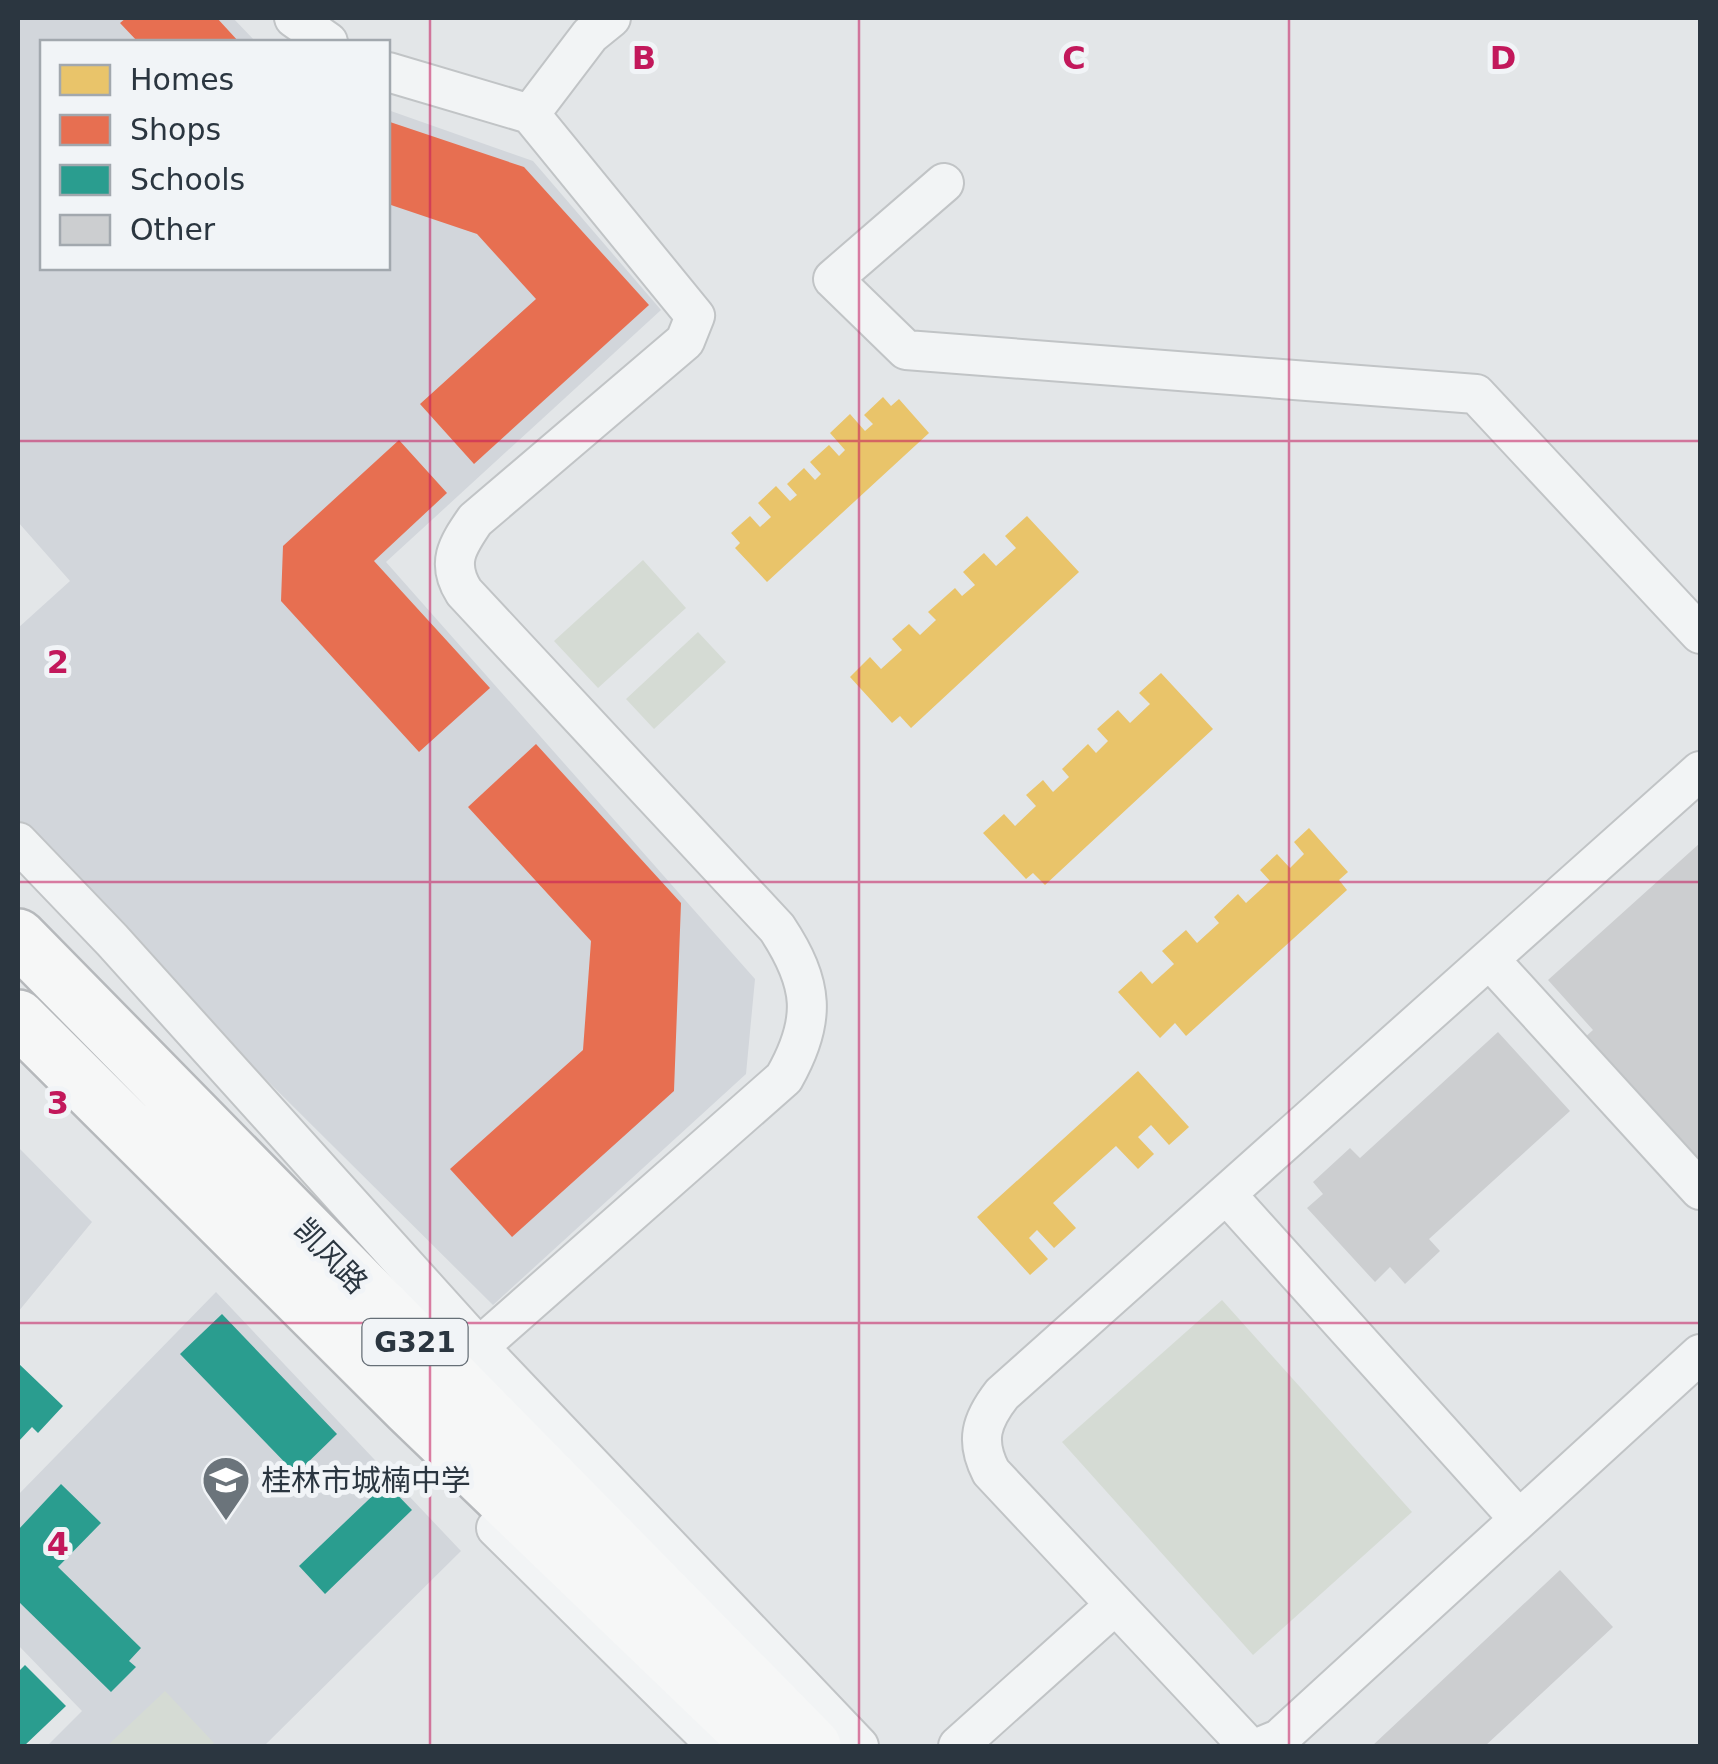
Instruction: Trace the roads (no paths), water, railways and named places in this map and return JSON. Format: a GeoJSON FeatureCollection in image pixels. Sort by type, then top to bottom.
{"type":"FeatureCollection","features":[{"type":"Feature","properties":{"kind":"highway","name":"凯风路"},"geometry":{"type":"LineString","coordinates":[[18,936],[445,1377],[813,1746]]}},
{"type":"Feature","properties":{"kind":"highway","name":"凯风路"},"geometry":{"type":"LineString","coordinates":[[18,1018],[445,1377],[762,1746]]}},
{"type":"Feature","properties":{"kind":"street"},"geometry":{"type":"LineString","coordinates":[[294,18],[325,40]]}},
{"type":"Feature","properties":{"kind":"street"},"geometry":{"type":"LineString","coordinates":[[530,114],[590,35],[611,18]]}},
{"type":"Feature","properties":{"kind":"street"},"geometry":{"type":"LineString","coordinates":[[390,73],[530,114],[693,312],[696,323],[686,340],[475,520],[456,550],[454,568],[464,592],[777,928],[797,964],[809,1019],[784,1078],[445,1377]]}},
{"type":"Feature","properties":{"kind":"street"},"geometry":{"type":"LineString","coordinates":[[944,182],[833,279],[906,350],[1476,394],[1700,634]]}},
{"type":"Feature","properties":{"kind":"street"},"geometry":{"type":"LineString","coordinates":[[1248,1746],[991,1472],[980,1446],[982,1428],[1002,1394],[1700,771]]}},
{"type":"Feature","properties":{"kind":"street"},"geometry":{"type":"LineString","coordinates":[[18,842],[112,940],[445,1377],[859,1746]]}},
{"type":"Feature","properties":{"kind":"street"},"geometry":{"type":"LineString","coordinates":[[1490,960],[1700,1190]]}},
{"type":"Feature","properties":{"kind":"street"},"geometry":{"type":"LineString","coordinates":[[18,1054],[717,1746]]}},
{"type":"Feature","properties":{"kind":"street"},"geometry":{"type":"LineString","coordinates":[[1226,1194],[1519,1519]]}},
{"type":"Feature","properties":{"kind":"street"},"geometry":{"type":"LineString","coordinates":[[1262,1746],[1279,1739],[1700,1354]]}},
{"type":"Feature","properties":{"kind":"street"},"geometry":{"type":"LineString","coordinates":[[958,1746],[1114,1606]]}},
{"type":"Feature","properties":{"kind":"place","name":"桂林市城楠中学"},"geometry":{"type":"Point","coordinates":[226,1522]}}]}
